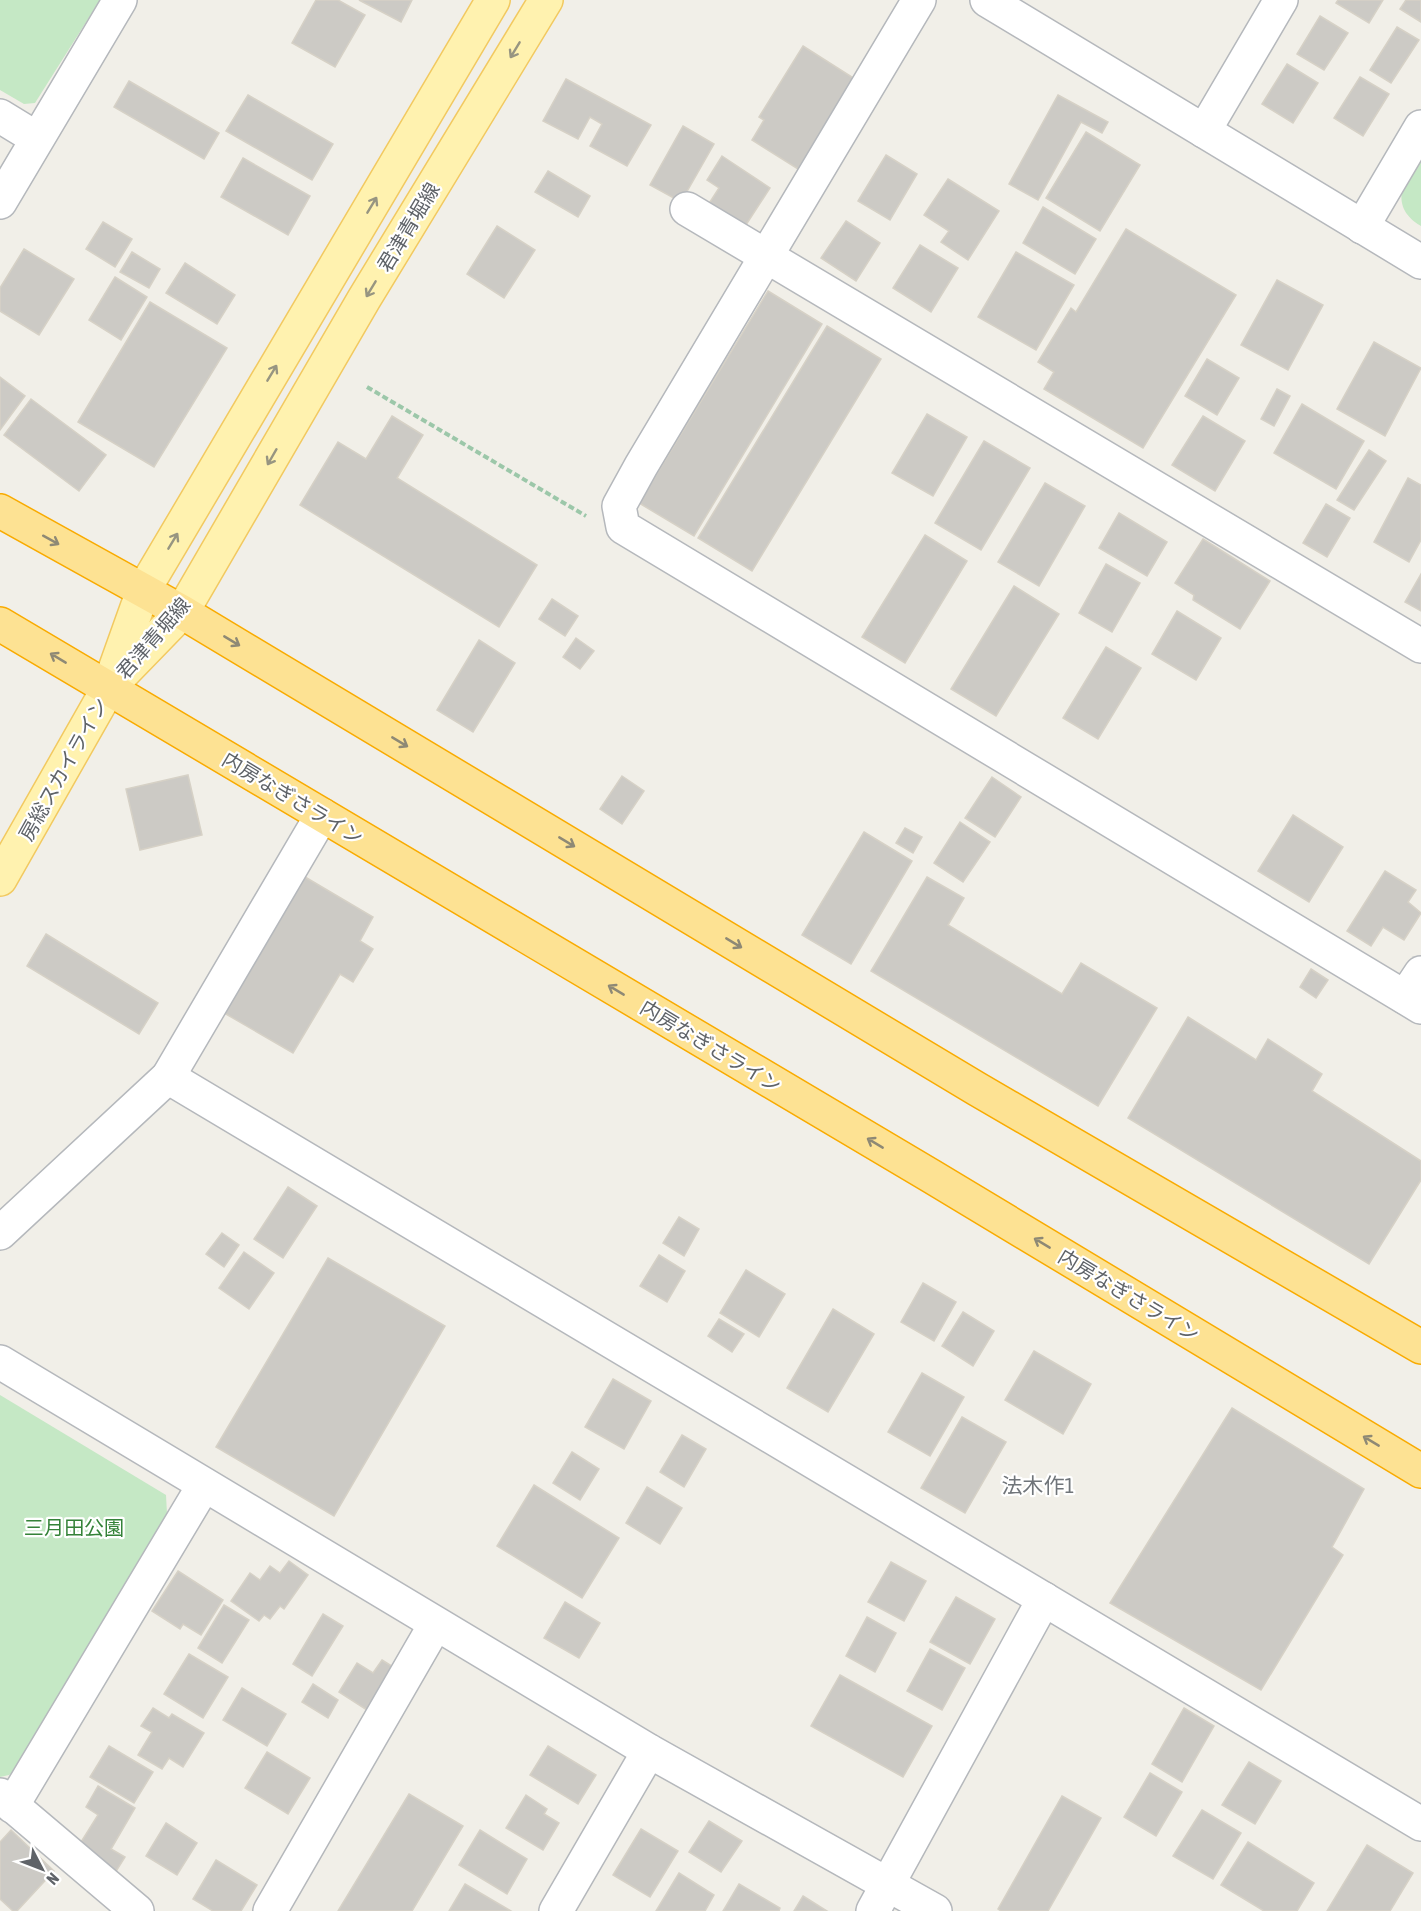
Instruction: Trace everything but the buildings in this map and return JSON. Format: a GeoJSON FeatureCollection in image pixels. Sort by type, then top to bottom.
{"type":"FeatureCollection","features":[{"type":"Feature","properties":{"kind":"highway"},"geometry":{"type":"LineString","coordinates":[[0,511],[182,612],[987,1095],[1421,1347]]}},
{"type":"Feature","properties":{"kind":"highway","name":"内房なぎさライン"},"geometry":{"type":"LineString","coordinates":[[0,624],[921,1170],[1421,1471]]}},
{"type":"Feature","properties":{"kind":"main road","name":"君津青堀線"},"geometry":{"type":"LineString","coordinates":[[108,689],[143,591],[493,0]]}},
{"type":"Feature","properties":{"kind":"main road","name":"君津青堀線"},"geometry":{"type":"LineString","coordinates":[[108,689],[182,612],[364,299],[546,0]]}},
{"type":"Feature","properties":{"kind":"main road","name":"房総スカイライン"},"geometry":{"type":"LineString","coordinates":[[0,879],[108,689]]}},
{"type":"Feature","properties":{"kind":"street"},"geometry":{"type":"LineString","coordinates":[[0,202],[120,0]]}},
{"type":"Feature","properties":{"kind":"street"},"geometry":{"type":"LineString","coordinates":[[920,0],[640,466],[619,506],[623,527],[1416,992]]}},
{"type":"Feature","properties":{"kind":"street"},"geometry":{"type":"LineString","coordinates":[[987,0],[1421,262]]}},
{"type":"Feature","properties":{"kind":"street"},"geometry":{"type":"LineString","coordinates":[[1204,131],[1281,0]]}},
{"type":"Feature","properties":{"kind":"street"},"geometry":{"type":"LineString","coordinates":[[0,116],[36,138]]}},
{"type":"Feature","properties":{"kind":"street"},"geometry":{"type":"LineString","coordinates":[[1362,227],[1421,127]]}},
{"type":"Feature","properties":{"kind":"street"},"geometry":{"type":"LineString","coordinates":[[687,209],[1421,646]]}},
{"type":"Feature","properties":{"kind":"street"},"geometry":{"type":"LineString","coordinates":[[0,1233],[168,1077],[322,816]]}},
{"type":"Feature","properties":{"kind":"street"},"geometry":{"type":"LineString","coordinates":[[168,1077],[1421,1824]]}},
{"type":"Feature","properties":{"kind":"street"},"geometry":{"type":"LineString","coordinates":[[0,1362],[435,1625],[649,1751],[881,1898],[935,1911]]}},
{"type":"Feature","properties":{"kind":"street"},"geometry":{"type":"LineString","coordinates":[[137,1911],[6,1801],[204,1485]]}},
{"type":"Feature","properties":{"kind":"street"},"geometry":{"type":"LineString","coordinates":[[881,1898],[1044,1599]]}},
{"type":"Feature","properties":{"kind":"street"},"geometry":{"type":"LineString","coordinates":[[270,1911],[435,1625]]}},
{"type":"Feature","properties":{"kind":"street"},"geometry":{"type":"LineString","coordinates":[[556,1911],[649,1751]]}},
{"type":"Feature","properties":{"kind":"path"},"geometry":{"type":"LineString","coordinates":[[367,387],[601,525],[623,527]]}},
{"type":"Feature","properties":{"kind":"green space"},"geometry":{"type":"Polygon","coordinates":[[[0,0],[100,0],[35,103],[24,104],[0,90],[0,0]]]}},
{"type":"Feature","properties":{"kind":"green space"},"geometry":{"type":"Polygon","coordinates":[[[1421,150],[1421,226],[1410,218],[1404,209],[1402,190],[1421,150]]]}},
{"type":"Feature","properties":{"kind":"green space","name":"三月田公園"},"geometry":{"type":"Polygon","coordinates":[[[0,1395],[166,1495],[167,1514],[19,1768],[9,1775],[0,1777],[0,1395]]]}},
{"type":"Feature","properties":{"kind":"district","name":"法木作1"},"geometry":{"type":"Point","coordinates":[1038,1485]}}]}
